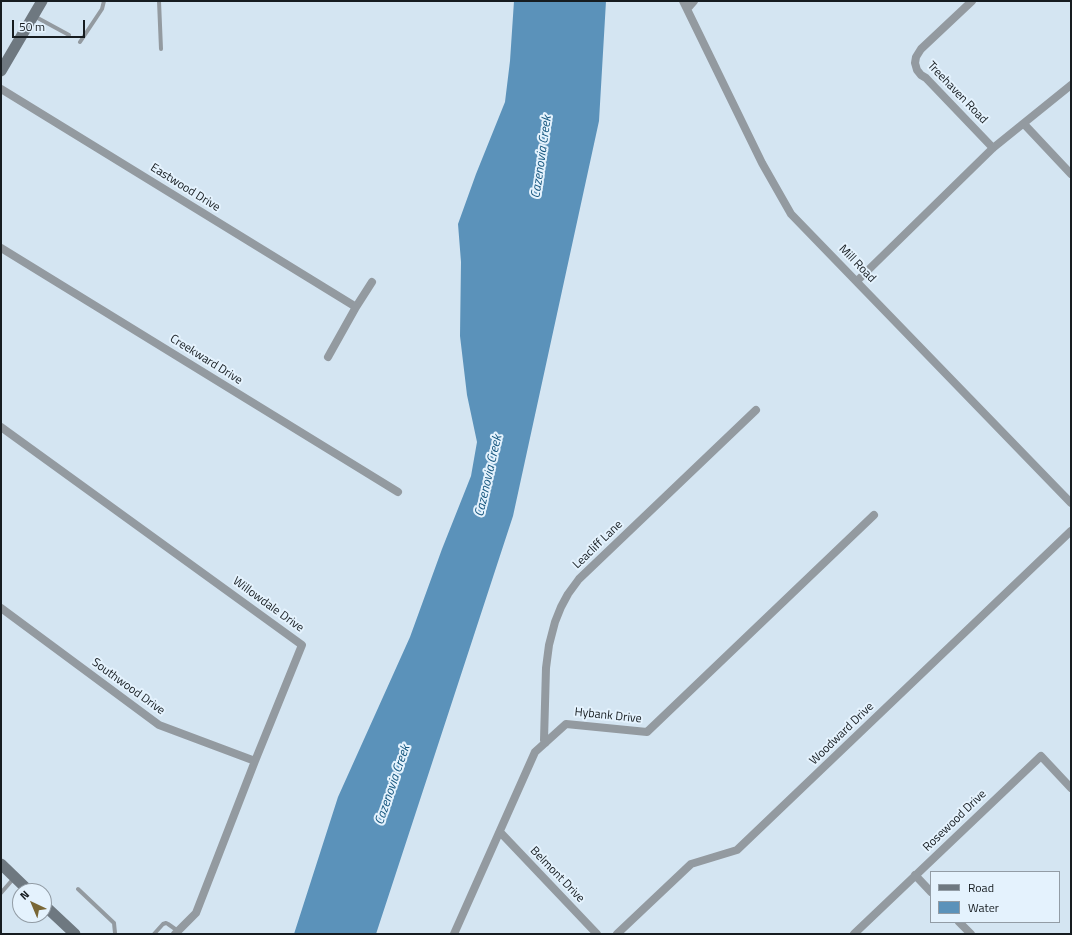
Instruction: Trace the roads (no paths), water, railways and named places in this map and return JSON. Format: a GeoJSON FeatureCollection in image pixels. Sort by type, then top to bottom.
{"type":"FeatureCollection","features":[{"type":"Feature","properties":{"kind":"main road"},"geometry":{"type":"LineString","coordinates":[[1,71],[42,1]]}},
{"type":"Feature","properties":{"kind":"main road"},"geometry":{"type":"LineString","coordinates":[[1,864],[20,883]]}},
{"type":"Feature","properties":{"kind":"main road"},"geometry":{"type":"LineString","coordinates":[[52,912],[75,934]]}},
{"type":"Feature","properties":{"kind":"street"},"geometry":{"type":"LineString","coordinates":[[685,5],[694,1]]}},
{"type":"Feature","properties":{"kind":"street","name":"Treehaven Road"},"geometry":{"type":"LineString","coordinates":[[972,1],[921,49],[916,57],[915,63],[917,70],[921,75],[926,78],[993,148]]}},
{"type":"Feature","properties":{"kind":"street","name":"Mill Road"},"geometry":{"type":"LineString","coordinates":[[685,5],[762,162],[791,214],[1071,503]]}},
{"type":"Feature","properties":{"kind":"street"},"geometry":{"type":"LineString","coordinates":[[857,281],[993,148],[1071,86]]}},
{"type":"Feature","properties":{"kind":"street","name":"Eastwood Drive"},"geometry":{"type":"LineString","coordinates":[[1,89],[356,307]]}},
{"type":"Feature","properties":{"kind":"street"},"geometry":{"type":"LineString","coordinates":[[1024,124],[1071,174]]}},
{"type":"Feature","properties":{"kind":"street","name":"Creekward Drive"},"geometry":{"type":"LineString","coordinates":[[1,248],[398,492]]}},
{"type":"Feature","properties":{"kind":"street"},"geometry":{"type":"LineString","coordinates":[[328,358],[356,307],[372,282]]}},
{"type":"Feature","properties":{"kind":"street","name":"Leacliff Lane"},"geometry":{"type":"LineString","coordinates":[[546,743],[544,740],[546,668],[549,645],[555,622],[568,594],[579,580],[756,410]]}},
{"type":"Feature","properties":{"kind":"street","name":"Willowdale Drive"},"geometry":{"type":"LineString","coordinates":[[1,427],[302,645],[196,913],[177,933]]}},
{"type":"Feature","properties":{"kind":"street","name":"Hybank Drive"},"geometry":{"type":"LineString","coordinates":[[454,934],[535,752],[566,724],[647,732],[874,515]]}},
{"type":"Feature","properties":{"kind":"street","name":"Woodward Drive"},"geometry":{"type":"LineString","coordinates":[[617,934],[691,864],[738,850],[1071,531]]}},
{"type":"Feature","properties":{"kind":"street","name":"Southwood Drive"},"geometry":{"type":"LineString","coordinates":[[1,608],[159,724],[255,761]]}},
{"type":"Feature","properties":{"kind":"street","name":"Rosewood Drive"},"geometry":{"type":"LineString","coordinates":[[854,934],[1041,756],[1071,788]]}},
{"type":"Feature","properties":{"kind":"street","name":"Belmont Drive"},"geometry":{"type":"LineString","coordinates":[[500,832],[597,934]]}},
{"type":"Feature","properties":{"kind":"street"},"geometry":{"type":"LineString","coordinates":[[915,875],[930,891]]}},
{"type":"Feature","properties":{"kind":"street"},"geometry":{"type":"LineString","coordinates":[[961,923],[971,934]]}},
{"type":"Feature","properties":{"kind":"lane"},"geometry":{"type":"LineString","coordinates":[[80,42],[102,9],[104,1]]}},
{"type":"Feature","properties":{"kind":"lane"},"geometry":{"type":"LineString","coordinates":[[159,1],[161,49]]}},
{"type":"Feature","properties":{"kind":"lane"},"geometry":{"type":"LineString","coordinates":[[33,16],[69,35]]}},
{"type":"Feature","properties":{"kind":"lane"},"geometry":{"type":"LineString","coordinates":[[1,893],[15,878]]}},
{"type":"Feature","properties":{"kind":"lane"},"geometry":{"type":"LineString","coordinates":[[78,889],[114,923],[116,934]]}},
{"type":"Feature","properties":{"kind":"lane"},"geometry":{"type":"LineString","coordinates":[[154,934],[163,924],[166,923],[177,933]]}},
{"type":"Feature","properties":{"kind":"water","name":"Cazenovia Creek"},"geometry":{"type":"Polygon","coordinates":[[[514,1],[606,1],[599,121],[513,516],[376,934],[294,934],[338,797],[410,637],[442,549],[471,476],[477,442],[467,395],[460,336],[461,262],[458,224],[505,102],[510,61],[514,1]]]}}]}
